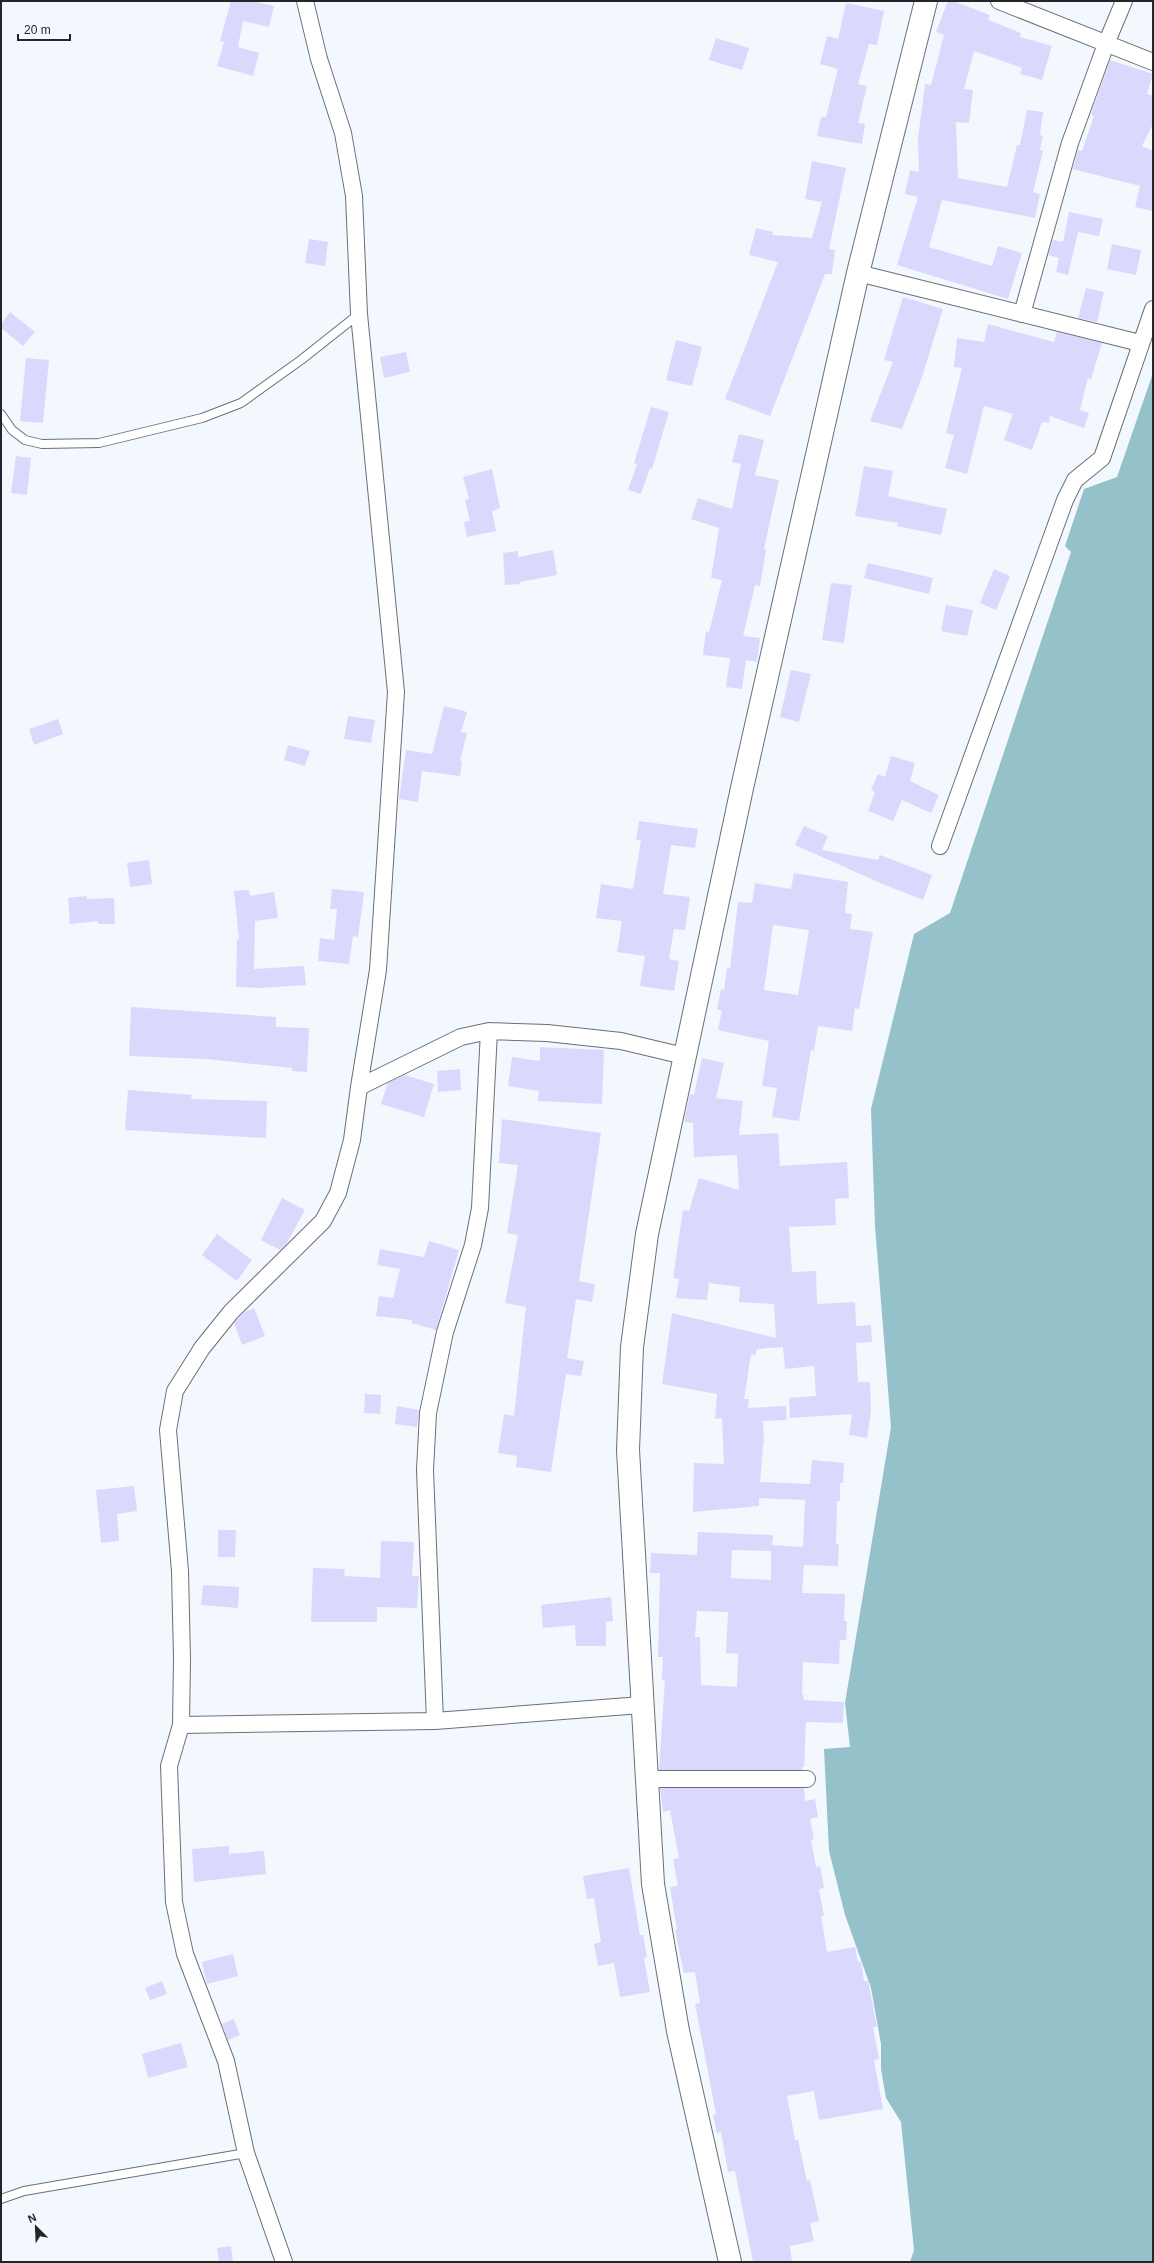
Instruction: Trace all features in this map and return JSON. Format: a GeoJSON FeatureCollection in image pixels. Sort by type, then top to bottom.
{"type":"FeatureCollection","features":[{"type":"Feature","properties":{"kind":"highway"},"geometry":{"type":"LineString","coordinates":[[730,2262],[678,2032],[653,1884],[641,1705],[628,1450],[632,1347],[647,1234],[684,1056],[858,273],[926,1]]}},
{"type":"Feature","properties":{"kind":"street"},"geometry":{"type":"LineString","coordinates":[[284,2262],[246,2153],[226,2061],[185,1954],[174,1902],[169,1766],[180,1725],[180,1571],[168,1430],[175,1391],[202,1348],[231,1312],[323,1221],[338,1193],[352,1140],[378,970],[396,692],[359,314],[354,196],[343,133],[319,59],[305,1]]}},
{"type":"Feature","properties":{"kind":"street"},"geometry":{"type":"LineString","coordinates":[[999,1],[1153,62]]}},
{"type":"Feature","properties":{"kind":"street"},"geometry":{"type":"LineString","coordinates":[[1022,314],[1070,143],[1106,44],[1124,1]]}},
{"type":"Feature","properties":{"kind":"street"},"geometry":{"type":"LineString","coordinates":[[858,273],[1140,343]]}},
{"type":"Feature","properties":{"kind":"street"},"geometry":{"type":"LineString","coordinates":[[940,846],[1065,500],[1075,480],[1102,458],[1140,343],[1153,309]]}},
{"type":"Feature","properties":{"kind":"street"},"geometry":{"type":"LineString","coordinates":[[359,1087],[461,1037],[489,1031],[547,1033],[621,1041],[684,1056]]}},
{"type":"Feature","properties":{"kind":"street"},"geometry":{"type":"LineString","coordinates":[[435,1721],[425,1470],[428,1413],[445,1332],[473,1245],[480,1208],[489,1031]]}},
{"type":"Feature","properties":{"kind":"street"},"geometry":{"type":"LineString","coordinates":[[180,1725],[435,1721],[641,1705]]}},
{"type":"Feature","properties":{"kind":"street"},"geometry":{"type":"LineString","coordinates":[[646,1779],[807,1779]]}},
{"type":"Feature","properties":{"kind":"lane"},"geometry":{"type":"LineString","coordinates":[[1,414],[12,430],[24,440],[42,444],[99,444],[202,418],[241,402],[301,360],[359,314]]}},
{"type":"Feature","properties":{"kind":"lane"},"geometry":{"type":"LineString","coordinates":[[1,2199],[24,2191],[246,2153]]}},
{"type":"Feature","properties":{"kind":"water"},"geometry":{"type":"Polygon","coordinates":[[[1153,373],[1153,2262],[910,2262],[914,2250],[901,2122],[886,2098],[881,2069],[881,2044],[871,1988],[845,1915],[829,1851],[824,1749],[850,1747],[845,1703],[891,1427],[875,1226],[871,1109],[914,934],[950,913],[1071,552],[1065,546],[1084,489],[1117,477],[1153,373]]]}},
{"type":"Feature","properties":{"kind":"building"},"geometry":{"type":"Polygon","coordinates":[[[231,1],[252,1],[274,6],[269,27],[243,21],[238,47],[259,53],[253,76],[217,66],[224,42],[220,41],[231,1]]]}},
{"type":"Feature","properties":{"kind":"building"},"geometry":{"type":"Polygon","coordinates":[[[948,1],[953,1],[990,15],[988,20],[1021,33],[1020,37],[1052,46],[1042,80],[1020,74],[1022,68],[974,51],[964,89],[973,90],[969,123],[956,122],[958,178],[1007,187],[1017,145],[1020,145],[1027,110],[1043,112],[1040,135],[1043,136],[1040,150],[1043,151],[1033,192],[1040,194],[1035,218],[942,200],[929,247],[992,266],[998,246],[1022,253],[1008,299],[897,265],[918,197],[905,194],[910,170],[919,172],[918,139],[925,84],[931,85],[944,35],[936,32],[948,1]]]}},
{"type":"Feature","properties":{"kind":"building"},"geometry":{"type":"Polygon","coordinates":[[[846,3],[884,11],[877,45],[869,44],[858,84],[867,86],[858,123],[865,124],[862,144],[817,136],[821,117],[826,117],[838,69],[820,64],[827,36],[838,39],[846,3]]]}},
{"type":"Feature","properties":{"kind":"building"},"geometry":{"type":"Polygon","coordinates":[[[716,38],[749,48],[742,70],[709,60],[716,38]]]}},
{"type":"Feature","properties":{"kind":"building"},"geometry":{"type":"Polygon","coordinates":[[[1110,60],[1153,74],[1147,94],[1153,96],[1153,124],[1142,146],[1153,151],[1153,211],[1135,207],[1141,182],[1140,186],[1073,169],[1078,150],[1082,151],[1094,116],[1091,115],[1092,111],[1110,60]]]}},
{"type":"Feature","properties":{"kind":"building"},"geometry":{"type":"Polygon","coordinates":[[[812,161],[846,168],[829,249],[835,250],[832,274],[825,274],[770,416],[725,399],[778,262],[749,255],[756,228],[773,232],[772,235],[812,238],[822,202],[805,199],[812,161]]]}},
{"type":"Feature","properties":{"kind":"building"},"geometry":{"type":"Polygon","coordinates":[[[1069,212],[1103,219],[1099,236],[1078,232],[1068,275],[1056,272],[1059,258],[1048,255],[1053,240],[1063,242],[1069,212]]]}},
{"type":"Feature","properties":{"kind":"building"},"geometry":{"type":"Polygon","coordinates":[[[309,239],[328,242],[325,266],[305,263],[309,239]]]}},
{"type":"Feature","properties":{"kind":"building"},"geometry":{"type":"Polygon","coordinates":[[[1112,244],[1141,250],[1136,275],[1107,269],[1112,244]]]}},
{"type":"Feature","properties":{"kind":"building"},"geometry":{"type":"Polygon","coordinates":[[[1086,288],[1104,292],[1097,322],[1078,318],[1086,288]]]}},
{"type":"Feature","properties":{"kind":"building"},"geometry":{"type":"Polygon","coordinates":[[[903,297],[943,309],[923,374],[902,429],[870,421],[893,362],[884,360],[903,297]]]}},
{"type":"Feature","properties":{"kind":"building"},"geometry":{"type":"Polygon","coordinates":[[[10,312],[35,332],[23,346],[1,328],[1,324],[10,312]]]}},
{"type":"Feature","properties":{"kind":"building"},"geometry":{"type":"Polygon","coordinates":[[[988,324],[1054,342],[1057,332],[1102,343],[1091,379],[1088,378],[1080,410],[1089,413],[1084,428],[1050,416],[1049,423],[1042,422],[1032,450],[1004,440],[1013,414],[984,406],[967,474],[945,468],[954,435],[946,433],[962,368],[954,367],[957,338],[984,342],[988,324]]]}},
{"type":"Feature","properties":{"kind":"building"},"geometry":{"type":"Polygon","coordinates":[[[676,340],[702,347],[692,386],[666,380],[676,340]]]}},
{"type":"Feature","properties":{"kind":"building"},"geometry":{"type":"Polygon","coordinates":[[[406,352],[410,372],[384,378],[380,357],[406,352]]]}},
{"type":"Feature","properties":{"kind":"building"},"geometry":{"type":"Polygon","coordinates":[[[26,358],[49,360],[43,423],[20,421],[26,358]]]}},
{"type":"Feature","properties":{"kind":"building"},"geometry":{"type":"Polygon","coordinates":[[[651,407],[669,412],[652,469],[650,468],[641,494],[628,490],[637,464],[634,463],[651,407]]]}},
{"type":"Feature","properties":{"kind":"building"},"geometry":{"type":"Polygon","coordinates":[[[739,434],[764,440],[755,475],[779,480],[764,549],[766,550],[760,586],[755,585],[743,636],[760,638],[757,662],[746,660],[742,689],[726,687],[730,658],[703,655],[706,631],[709,632],[722,580],[711,578],[719,528],[691,519],[698,498],[732,509],[741,464],[732,462],[739,434]]]}},
{"type":"Feature","properties":{"kind":"building"},"geometry":{"type":"Polygon","coordinates":[[[16,456],[31,458],[27,495],[11,493],[16,456]]]}},
{"type":"Feature","properties":{"kind":"building"},"geometry":{"type":"Polygon","coordinates":[[[864,466],[893,471],[888,496],[947,509],[941,535],[897,526],[898,523],[855,516],[864,466]]]}},
{"type":"Feature","properties":{"kind":"building"},"geometry":{"type":"Polygon","coordinates":[[[492,469],[500,508],[492,511],[496,531],[467,537],[464,522],[470,521],[465,500],[469,499],[463,477],[492,469]]]}},
{"type":"Feature","properties":{"kind":"building"},"geometry":{"type":"Polygon","coordinates":[[[553,550],[557,575],[520,582],[520,584],[505,585],[503,553],[518,551],[518,557],[553,550]]]}},
{"type":"Feature","properties":{"kind":"building"},"geometry":{"type":"Polygon","coordinates":[[[868,563],[933,578],[929,594],[864,578],[868,563]]]}},
{"type":"Feature","properties":{"kind":"building"},"geometry":{"type":"Polygon","coordinates":[[[994,569],[1010,576],[996,610],[980,603],[994,569]]]}},
{"type":"Feature","properties":{"kind":"building"},"geometry":{"type":"Polygon","coordinates":[[[831,583],[852,585],[844,643],[822,640],[831,583]]]}},
{"type":"Feature","properties":{"kind":"building"},"geometry":{"type":"Polygon","coordinates":[[[946,605],[973,610],[967,636],[941,631],[946,605]]]}},
{"type":"Feature","properties":{"kind":"building"},"geometry":{"type":"Polygon","coordinates":[[[791,670],[811,674],[799,722],[780,717],[791,670]]]}},
{"type":"Feature","properties":{"kind":"building"},"geometry":{"type":"Polygon","coordinates":[[[444,706],[467,712],[461,732],[467,733],[460,761],[462,761],[460,776],[422,771],[418,802],[399,799],[406,750],[432,754],[444,706]]]}},
{"type":"Feature","properties":{"kind":"building"},"geometry":{"type":"Polygon","coordinates":[[[348,716],[375,720],[371,743],[344,739],[348,716]]]}},
{"type":"Feature","properties":{"kind":"building"},"geometry":{"type":"Polygon","coordinates":[[[58,719],[63,734],[34,745],[29,729],[58,719]]]}},
{"type":"Feature","properties":{"kind":"building"},"geometry":{"type":"Polygon","coordinates":[[[288,745],[310,751],[305,766],[284,760],[288,745]]]}},
{"type":"Feature","properties":{"kind":"building"},"geometry":{"type":"Polygon","coordinates":[[[891,756],[915,763],[910,781],[939,795],[931,813],[902,800],[893,821],[868,811],[875,792],[871,790],[878,774],[885,777],[891,756]]]}},
{"type":"Feature","properties":{"kind":"building"},"geometry":{"type":"Polygon","coordinates":[[[639,821],[698,829],[695,848],[671,845],[663,894],[690,897],[685,930],[674,929],[669,959],[679,961],[674,991],[640,986],[645,956],[617,952],[622,921],[596,918],[601,884],[633,889],[641,840],[636,840],[639,821]]]}},
{"type":"Feature","properties":{"kind":"building"},"geometry":{"type":"Polygon","coordinates":[[[804,826],[828,836],[822,850],[878,860],[880,855],[932,875],[923,900],[885,885],[795,845],[804,826]]]}},
{"type":"Feature","properties":{"kind":"building"},"geometry":{"type":"Polygon","coordinates":[[[149,860],[152,884],[130,887],[127,863],[149,860]]]}},
{"type":"Feature","properties":{"kind":"building"},"geometry":{"type":"Polygon","coordinates":[[[794,873],[848,882],[845,913],[852,914],[850,929],[873,932],[859,1009],[855,1008],[852,1031],[818,1026],[814,1051],[811,1050],[799,1121],[772,1117],[777,1088],[762,1086],[769,1041],[718,1030],[722,1010],[717,1010],[721,989],[724,990],[727,968],[730,968],[738,902],[752,903],[755,883],[791,889],[794,873]],[[773,925],[764,990],[798,995],[809,930],[773,925]]]}},
{"type":"Feature","properties":{"kind":"building"},"geometry":{"type":"Polygon","coordinates":[[[332,889],[364,892],[358,937],[353,936],[349,964],[318,961],[320,938],[334,940],[337,909],[330,909],[332,889]]]}},
{"type":"Feature","properties":{"kind":"building"},"geometry":{"type":"Polygon","coordinates":[[[249,890],[250,896],[274,892],[278,918],[255,921],[254,969],[304,966],[306,985],[259,988],[236,987],[237,939],[239,939],[234,891],[249,890]]]}},
{"type":"Feature","properties":{"kind":"building"},"geometry":{"type":"Polygon","coordinates":[[[87,896],[87,899],[114,898],[115,924],[98,924],[98,921],[70,924],[68,898],[87,896]]]}},
{"type":"Feature","properties":{"kind":"building"},"geometry":{"type":"Polygon","coordinates":[[[131,1007],[276,1017],[276,1027],[309,1028],[307,1072],[292,1071],[292,1068],[206,1059],[129,1056],[131,1007]]]}},
{"type":"Feature","properties":{"kind":"building"},"geometry":{"type":"Polygon","coordinates":[[[540,1047],[604,1050],[602,1104],[538,1101],[539,1091],[508,1086],[512,1057],[540,1061],[540,1047]]]}},
{"type":"Feature","properties":{"kind":"building"},"geometry":{"type":"Polygon","coordinates":[[[702,1058],[724,1063],[716,1098],[743,1101],[739,1135],[778,1133],[780,1166],[847,1162],[849,1198],[835,1199],[836,1225],[789,1227],[792,1272],[816,1271],[817,1304],[855,1302],[856,1326],[871,1325],[872,1342],[856,1343],[858,1382],[870,1382],[871,1411],[867,1438],[849,1435],[852,1414],[790,1418],[789,1398],[816,1396],[814,1366],[785,1369],[783,1347],[757,1349],[755,1355],[751,1354],[744,1399],[749,1399],[748,1408],[786,1406],[787,1420],[763,1421],[764,1445],[760,1482],[810,1484],[812,1460],[844,1463],[843,1483],[840,1483],[840,1501],[837,1501],[836,1544],[839,1544],[838,1566],[804,1565],[802,1593],[845,1594],[844,1621],[847,1621],[846,1640],[840,1640],[839,1664],[803,1662],[802,1695],[804,1695],[803,1700],[844,1702],[843,1723],[806,1722],[804,1767],[802,1767],[802,1770],[659,1770],[665,1680],[662,1680],[663,1657],[658,1657],[660,1573],[650,1573],[651,1553],[697,1555],[698,1532],[773,1535],[772,1545],[803,1547],[805,1500],[759,1498],[759,1506],[693,1512],[694,1463],[724,1464],[722,1418],[715,1419],[717,1394],[662,1384],[672,1313],[776,1338],[774,1304],[739,1302],[740,1287],[709,1283],[707,1300],[676,1298],[679,1279],[673,1278],[683,1210],[689,1211],[699,1178],[739,1190],[737,1155],[694,1157],[693,1123],[684,1122],[690,1094],[694,1095],[702,1058]],[[732,1550],[731,1578],[771,1580],[771,1551],[732,1550]],[[697,1611],[695,1637],[700,1637],[701,1685],[737,1687],[738,1654],[726,1653],[728,1612],[697,1611]]]}},
{"type":"Feature","properties":{"kind":"building"},"geometry":{"type":"Polygon","coordinates":[[[460,1069],[461,1090],[438,1092],[437,1071],[460,1069]]]}},
{"type":"Feature","properties":{"kind":"building"},"geometry":{"type":"Polygon","coordinates":[[[405,1075],[434,1084],[424,1117],[381,1104],[388,1083],[405,1075]]]}},
{"type":"Feature","properties":{"kind":"building"},"geometry":{"type":"Polygon","coordinates":[[[128,1090],[192,1095],[191,1099],[267,1101],[266,1138],[125,1130],[128,1090]]]}},
{"type":"Feature","properties":{"kind":"building"},"geometry":{"type":"Polygon","coordinates":[[[502,1119],[601,1133],[579,1281],[595,1284],[592,1302],[576,1299],[567,1358],[584,1361],[581,1376],[566,1374],[551,1472],[516,1467],[517,1456],[498,1453],[504,1414],[514,1416],[526,1307],[505,1303],[518,1235],[507,1233],[518,1165],[499,1163],[502,1119]]]}},
{"type":"Feature","properties":{"kind":"building"},"geometry":{"type":"Polygon","coordinates":[[[282,1198],[305,1210],[287,1243],[280,1250],[261,1240],[282,1198]]]}},
{"type":"Feature","properties":{"kind":"building"},"geometry":{"type":"Polygon","coordinates":[[[217,1234],[252,1260],[237,1281],[202,1255],[217,1234]]]}},
{"type":"Feature","properties":{"kind":"building"},"geometry":{"type":"Polygon","coordinates":[[[429,1241],[459,1250],[436,1330],[412,1323],[412,1320],[376,1316],[379,1296],[393,1298],[400,1269],[377,1265],[380,1249],[424,1257],[429,1241]]]}},
{"type":"Feature","properties":{"kind":"building"},"geometry":{"type":"Polygon","coordinates":[[[254,1308],[265,1336],[242,1345],[234,1323],[245,1312],[254,1308]]]}},
{"type":"Feature","properties":{"kind":"building"},"geometry":{"type":"Polygon","coordinates":[[[365,1394],[381,1395],[380,1414],[364,1413],[365,1394]]]}},
{"type":"Feature","properties":{"kind":"building"},"geometry":{"type":"Polygon","coordinates":[[[397,1406],[419,1410],[417,1427],[395,1424],[397,1406]]]}},
{"type":"Feature","properties":{"kind":"building"},"geometry":{"type":"Polygon","coordinates":[[[134,1486],[137,1511],[117,1514],[119,1541],[101,1543],[96,1490],[134,1486]]]}},
{"type":"Feature","properties":{"kind":"building"},"geometry":{"type":"Polygon","coordinates":[[[218,1530],[236,1530],[235,1557],[218,1557],[218,1530]]]}},
{"type":"Feature","properties":{"kind":"building"},"geometry":{"type":"Polygon","coordinates":[[[381,1541],[414,1542],[412,1576],[419,1576],[417,1608],[377,1607],[377,1622],[311,1622],[313,1568],[345,1569],[344,1576],[380,1578],[381,1541]]]}},
{"type":"Feature","properties":{"kind":"building"},"geometry":{"type":"Polygon","coordinates":[[[203,1585],[239,1587],[238,1608],[201,1605],[203,1585]]]}},
{"type":"Feature","properties":{"kind":"building"},"geometry":{"type":"Polygon","coordinates":[[[611,1597],[613,1621],[606,1622],[606,1646],[576,1646],[575,1625],[543,1628],[541,1605],[611,1597]]]}},
{"type":"Feature","properties":{"kind":"building"},"geometry":{"type":"Polygon","coordinates":[[[660,1788],[804,1788],[805,1801],[815,1799],[818,1817],[810,1819],[814,1839],[811,1840],[816,1867],[820,1866],[824,1888],[819,1889],[824,1916],[821,1916],[827,1952],[855,1947],[858,1962],[861,1962],[864,1981],[868,1981],[877,2027],[873,2027],[879,2059],[874,2060],[883,2109],[819,2120],[814,2091],[787,2096],[795,2140],[798,2140],[807,2181],[810,2180],[819,2221],[810,2223],[814,2241],[790,2246],[792,2262],[753,2262],[735,2171],[728,2172],[721,2132],[717,2133],[713,2115],[716,2114],[695,2004],[700,2003],[695,1972],[684,1973],[675,1930],[677,1930],[670,1887],[678,1886],[673,1859],[679,1858],[670,1810],[663,1812],[660,1788]]]}},
{"type":"Feature","properties":{"kind":"building"},"geometry":{"type":"Polygon","coordinates":[[[229,1846],[229,1854],[264,1851],[266,1874],[194,1882],[192,1849],[229,1846]]]}},
{"type":"Feature","properties":{"kind":"building"},"geometry":{"type":"Polygon","coordinates":[[[629,1868],[640,1935],[643,1935],[647,1957],[644,1958],[650,1992],[620,1997],[614,1963],[598,1966],[594,1944],[601,1942],[594,1898],[587,1899],[583,1876],[629,1868]]]}},
{"type":"Feature","properties":{"kind":"building"},"geometry":{"type":"Polygon","coordinates":[[[233,1954],[238,1976],[207,1984],[202,1962],[233,1954]]]}},
{"type":"Feature","properties":{"kind":"building"},"geometry":{"type":"Polygon","coordinates":[[[162,1981],[167,1994],[150,2000],[145,1988],[162,1981]]]}},
{"type":"Feature","properties":{"kind":"building"},"geometry":{"type":"Polygon","coordinates":[[[234,2019],[240,2035],[228,2040],[222,2024],[234,2019]]]}},
{"type":"Feature","properties":{"kind":"building"},"geometry":{"type":"Polygon","coordinates":[[[181,2043],[188,2067],[148,2078],[142,2054],[181,2043]]]}},
{"type":"Feature","properties":{"kind":"building"},"geometry":{"type":"Polygon","coordinates":[[[231,2246],[233,2262],[219,2262],[217,2248],[231,2246]]]}}]}
